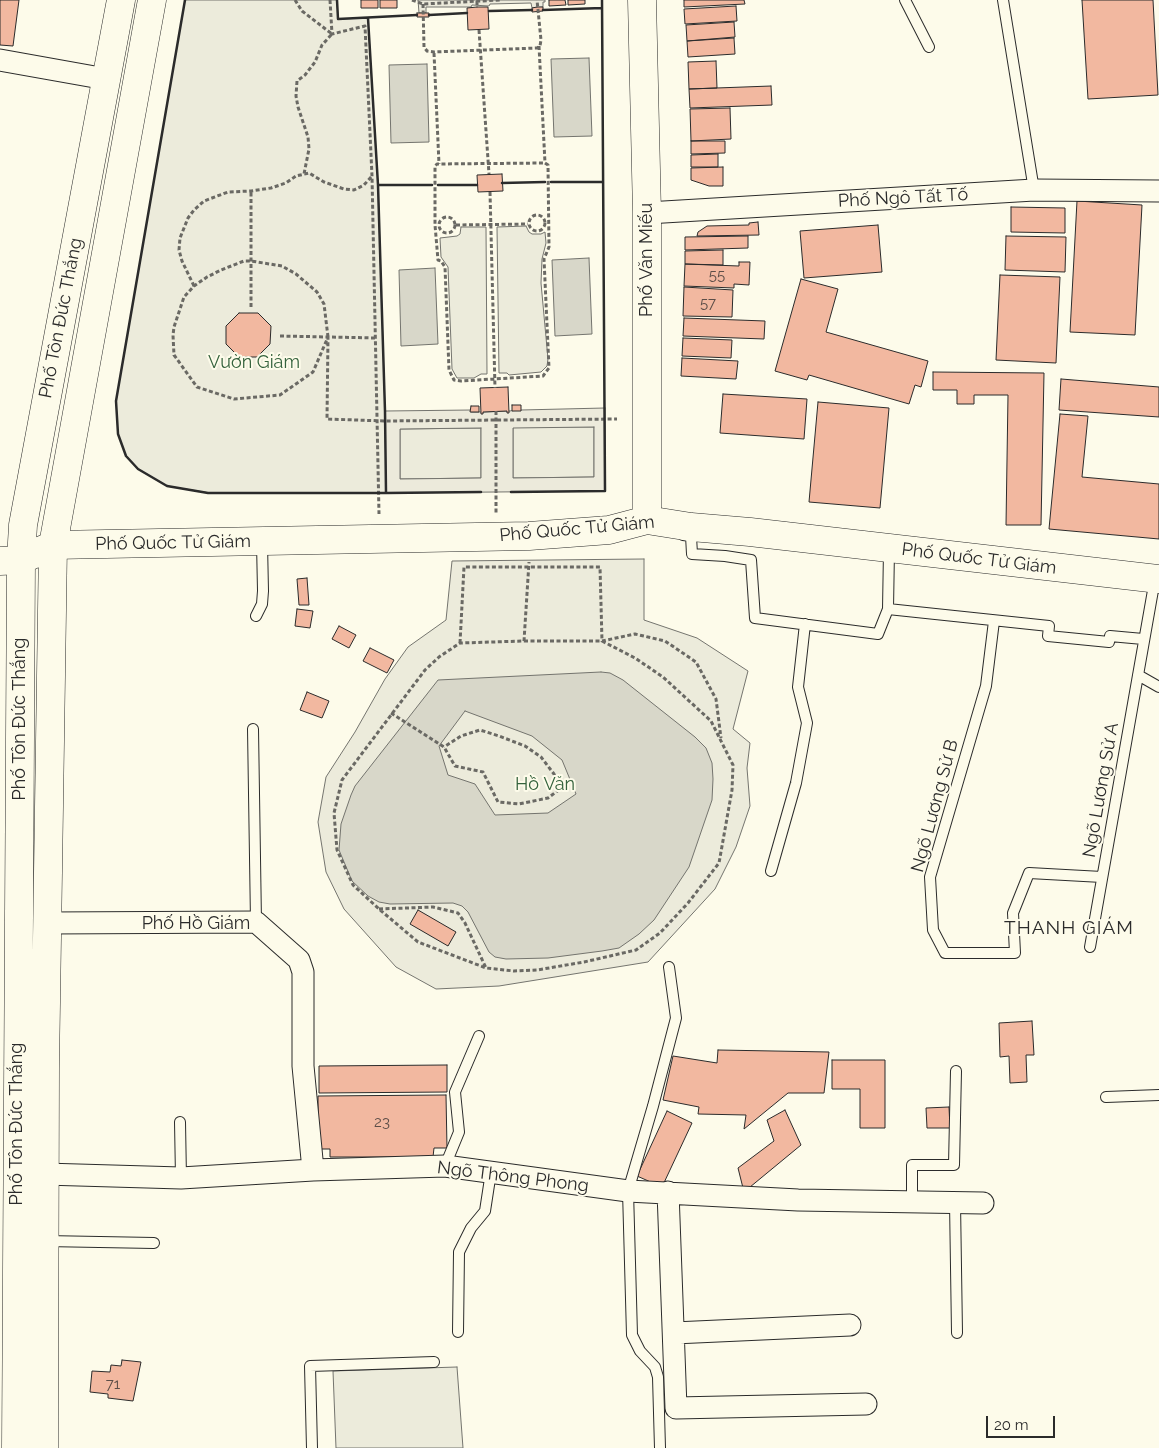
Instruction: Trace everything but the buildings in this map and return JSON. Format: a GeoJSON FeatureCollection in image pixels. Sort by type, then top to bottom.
{"type":"FeatureCollection","features":[{"type":"Feature","properties":{"kind":"main road","name":"Phố Tôn Đức Thắng"},"geometry":{"type":"LineString","coordinates":[[16,1448],[8,1307],[18,1015],[10,560],[11,524],[106,79],[121,0]]}},
{"type":"Feature","properties":{"kind":"main road","name":"Phố Tôn Đức Thắng"},"geometry":{"type":"LineString","coordinates":[[44,1448],[44,1174],[53,545],[152,0]]}},
{"type":"Feature","properties":{"kind":"main road","name":"Phố Văn Miếu"},"geometry":{"type":"LineString","coordinates":[[642,0],[647,213],[643,525]]}},
{"type":"Feature","properties":{"kind":"main road"},"geometry":{"type":"LineString","coordinates":[[11,524],[53,545]]}},
{"type":"Feature","properties":{"kind":"main road","name":"Phố Quốc Tử Giám"},"geometry":{"type":"LineString","coordinates":[[53,545],[529,536],[609,530],[643,525],[691,527],[1157,579]]}},
{"type":"Feature","properties":{"kind":"main road"},"geometry":{"type":"LineString","coordinates":[[10,560],[53,545]]}},
{"type":"Feature","properties":{"kind":"main road"},"geometry":{"type":"LineString","coordinates":[[18,1015],[46,1016]]}},
{"type":"Feature","properties":{"kind":"street"},"geometry":{"type":"LineString","coordinates":[[0,60],[106,79]]}},
{"type":"Feature","properties":{"kind":"street","name":"Phố Ngô Tất Tố"},"geometry":{"type":"LineString","coordinates":[[647,213],[1034,190],[1159,191]]}},
{"type":"Feature","properties":{"kind":"street","name":"Phố Hồ Giám"},"geometry":{"type":"LineString","coordinates":[[47,923],[256,922],[299,960],[303,972],[303,1066],[313,1170]]}},
{"type":"Feature","properties":{"kind":"street","name":"Ngõ Thông Phong"},"geometry":{"type":"LineString","coordinates":[[44,1174],[181,1178],[313,1170],[445,1166],[628,1191],[798,1200],[983,1203]]}},
{"type":"Feature","properties":{"kind":"street"},"geometry":{"type":"LineString","coordinates":[[668,1192],[676,1408],[866,1404]]}},
{"type":"Feature","properties":{"kind":"street"},"geometry":{"type":"LineString","coordinates":[[8,1307],[44,1306]]}},
{"type":"Feature","properties":{"kind":"street"},"geometry":{"type":"LineString","coordinates":[[674,1333],[850,1325]]}},
{"type":"Feature","properties":{"kind":"lane"},"geometry":{"type":"LineString","coordinates":[[904,0],[929,48]]}},
{"type":"Feature","properties":{"kind":"lane"},"geometry":{"type":"LineString","coordinates":[[1004,0],[1034,190]]}},
{"type":"Feature","properties":{"kind":"lane"},"geometry":{"type":"LineString","coordinates":[[673,535],[691,536],[692,554],[751,560],[755,618],[878,634],[888,609],[889,548]]}},
{"type":"Feature","properties":{"kind":"lane"},"geometry":{"type":"LineString","coordinates":[[256,616],[262,604],[262,541]]}},
{"type":"Feature","properties":{"kind":"lane","name":"Ngõ Lương Sử A"},"geometry":{"type":"LineString","coordinates":[[1090,947],[1143,639],[1157,579]]}},
{"type":"Feature","properties":{"kind":"lane"},"geometry":{"type":"LineString","coordinates":[[888,609],[1049,626],[1048,636],[1109,642],[1110,636],[1143,639]]}},
{"type":"Feature","properties":{"kind":"lane","name":"Ngõ Lương Sử B"},"geometry":{"type":"LineString","coordinates":[[994,621],[986,686],[930,877],[934,930],[945,953],[1015,954],[1013,913],[1029,873],[1102,877]]}},
{"type":"Feature","properties":{"kind":"lane"},"geometry":{"type":"LineString","coordinates":[[771,871],[796,783],[807,723],[798,687],[805,624]]}},
{"type":"Feature","properties":{"kind":"lane"},"geometry":{"type":"LineString","coordinates":[[1138,675],[1159,687]]}},
{"type":"Feature","properties":{"kind":"lane"},"geometry":{"type":"LineString","coordinates":[[253,729],[256,922]]}},
{"type":"Feature","properties":{"kind":"lane"},"geometry":{"type":"LineString","coordinates":[[660,1448],[658,1377],[655,1366],[640,1351],[632,1335],[628,1191],[676,1018],[669,967]]}},
{"type":"Feature","properties":{"kind":"lane"},"geometry":{"type":"LineString","coordinates":[[445,1166],[459,1132],[455,1092],[479,1036]]}},
{"type":"Feature","properties":{"kind":"lane"},"geometry":{"type":"LineString","coordinates":[[912,1202],[912,1165],[954,1165],[956,1071]]}},
{"type":"Feature","properties":{"kind":"lane"},"geometry":{"type":"LineString","coordinates":[[1106,1097],[1159,1095]]}},
{"type":"Feature","properties":{"kind":"lane"},"geometry":{"type":"LineString","coordinates":[[180,1122],[181,1178]]}},
{"type":"Feature","properties":{"kind":"lane"},"geometry":{"type":"LineString","coordinates":[[458,1332],[459,1252],[471,1228],[486,1211],[491,1172]]}},
{"type":"Feature","properties":{"kind":"lane"},"geometry":{"type":"LineString","coordinates":[[955,1202],[957,1333]]}},
{"type":"Feature","properties":{"kind":"lane"},"geometry":{"type":"LineString","coordinates":[[44,1241],[154,1244]]}},
{"type":"Feature","properties":{"kind":"lane"},"geometry":{"type":"LineString","coordinates":[[312,1448],[310,1366],[434,1362]]}},
{"type":"Feature","properties":{"kind":"path"},"geometry":{"type":"LineString","coordinates":[[295,0],[302,11],[332,34]]}},
{"type":"Feature","properties":{"kind":"path"},"geometry":{"type":"LineString","coordinates":[[330,0],[332,34]]}},
{"type":"Feature","properties":{"kind":"path"},"geometry":{"type":"LineString","coordinates":[[412,0],[423,4],[500,0]]}},
{"type":"Feature","properties":{"kind":"path"},"geometry":{"type":"LineString","coordinates":[[536,0],[541,40],[539,46],[545,163],[548,165],[547,224],[549,247],[544,258],[550,368],[543,376],[454,380],[449,370],[445,267],[438,260],[435,166],[439,164],[545,163]]}},
{"type":"Feature","properties":{"kind":"path"},"geometry":{"type":"LineString","coordinates":[[477,1],[477,7]]}},
{"type":"Feature","properties":{"kind":"path"},"geometry":{"type":"LineString","coordinates":[[423,4],[424,47],[426,51],[532,49],[539,46]]}},
{"type":"Feature","properties":{"kind":"path"},"geometry":{"type":"LineString","coordinates":[[304,174],[308,159],[309,143],[304,120],[298,107],[296,96],[297,81],[305,75],[315,62],[322,45],[332,34],[365,26],[372,176],[379,516]]}},
{"type":"Feature","properties":{"kind":"path"},"geometry":{"type":"LineString","coordinates":[[479,30],[490,174]]}},
{"type":"Feature","properties":{"kind":"path"},"geometry":{"type":"LineString","coordinates":[[434,52],[439,164]]}},
{"type":"Feature","properties":{"kind":"path"},"geometry":{"type":"LineString","coordinates":[[194,286],[186,271],[179,250],[180,238],[188,218],[204,201],[215,195],[228,192],[271,188],[296,176],[309,173],[324,182],[354,190],[364,185],[372,176]]}},
{"type":"Feature","properties":{"kind":"path"},"geometry":{"type":"LineString","coordinates":[[251,191],[251,307]]}},
{"type":"Feature","properties":{"kind":"path"},"geometry":{"type":"LineString","coordinates":[[490,192],[495,388]]}},
{"type":"Feature","properties":{"kind":"path"},"geometry":{"type":"LineString","coordinates":[[536,215],[543,217],[547,224],[542,230],[535,232],[529,228],[528,224],[530,218],[536,215]]}},
{"type":"Feature","properties":{"kind":"path"},"geometry":{"type":"LineString","coordinates":[[448,216],[455,220],[456,225],[453,231],[449,233],[441,231],[437,225],[441,219],[448,216]]}},
{"type":"Feature","properties":{"kind":"path"},"geometry":{"type":"LineString","coordinates":[[456,225],[528,224]]}},
{"type":"Feature","properties":{"kind":"path"},"geometry":{"type":"LineString","coordinates":[[328,337],[313,372],[280,395],[234,399],[196,387],[174,355],[173,335],[184,297],[194,286],[207,277],[244,261],[251,261],[282,266],[296,274],[317,292],[324,304],[328,337],[327,419],[378,421],[617,419]]}},
{"type":"Feature","properties":{"kind":"path"},"geometry":{"type":"LineString","coordinates":[[280,336],[376,338]]}},
{"type":"Feature","properties":{"kind":"path"},"geometry":{"type":"LineString","coordinates":[[496,412],[497,536]]}},
{"type":"Feature","properties":{"kind":"path"},"geometry":{"type":"LineString","coordinates":[[524,641],[529,568],[529,536]]}},
{"type":"Feature","properties":{"kind":"path"},"geometry":{"type":"LineString","coordinates":[[460,643],[464,567],[600,567],[602,640]]}},
{"type":"Feature","properties":{"kind":"path"},"geometry":{"type":"LineString","coordinates":[[602,640],[636,658],[663,677],[711,721],[721,740],[733,765],[733,773],[732,790],[719,863],[688,903],[660,933],[636,950],[584,962],[537,970],[514,971],[486,968],[418,942],[353,885],[337,850],[334,813],[342,780],[391,713],[425,670],[439,657],[460,643],[602,640],[635,634],[665,640],[696,662],[716,699],[721,740]]}},
{"type":"Feature","properties":{"kind":"path"},"geometry":{"type":"LineString","coordinates":[[391,713],[444,747],[455,766],[484,772],[498,802],[519,804],[548,798],[560,789],[554,774],[541,757],[525,746],[499,736],[480,730],[461,736],[444,747]]}},
{"type":"Feature","properties":{"kind":"path"},"geometry":{"type":"LineString","coordinates":[[379,909],[432,907],[458,913],[465,923],[486,968]]}},
{"type":"Feature","properties":{"kind":"green space","name":"Vườn Giám"},"geometry":{"type":"Polygon","coordinates":[[[185,0],[337,0],[338,19],[368,18],[378,185],[386,493],[210,493],[167,486],[138,469],[126,456],[118,434],[116,401],[185,0]]]}},
{"type":"Feature","properties":{"kind":"green space"},"geometry":{"type":"Polygon","coordinates":[[[526,226],[532,234],[545,232],[546,243],[542,259],[541,283],[548,359],[547,366],[541,372],[509,375],[507,373],[499,373],[497,227],[526,226]]]}},
{"type":"Feature","properties":{"kind":"green space"},"geometry":{"type":"Polygon","coordinates":[[[461,227],[486,227],[487,374],[481,374],[474,378],[457,378],[452,369],[448,267],[441,257],[440,238],[457,236],[460,234],[461,227]]]}},
{"type":"Feature","properties":{"kind":"green space"},"geometry":{"type":"Polygon","coordinates":[[[513,427],[594,427],[594,477],[513,478],[513,427]]]}},
{"type":"Feature","properties":{"kind":"green space"},"geometry":{"type":"Polygon","coordinates":[[[481,428],[481,478],[400,479],[400,429],[481,428]]]}},
{"type":"Feature","properties":{"kind":"green space","name":"Hồ Văn"},"geometry":{"type":"Polygon","coordinates":[[[644,559],[644,620],[697,638],[748,671],[733,729],[750,743],[747,768],[750,806],[736,847],[715,889],[648,962],[499,986],[436,989],[396,967],[344,909],[326,872],[318,822],[326,777],[355,732],[385,679],[408,647],[446,620],[452,561],[644,559]]]}},
{"type":"Feature","properties":{"kind":"green space"},"geometry":{"type":"Polygon","coordinates":[[[457,1367],[463,1448],[336,1448],[333,1371],[457,1367]]]}},
{"type":"Feature","properties":{"kind":"shaded area"},"geometry":{"type":"Polygon","coordinates":[[[418,0],[545,0],[545,2],[543,2],[543,7],[532,8],[531,3],[490,4],[489,6],[472,5],[471,7],[426,7],[426,13],[419,13],[418,0]]]}},
{"type":"Feature","properties":{"kind":"shaded area"},"geometry":{"type":"Polygon","coordinates":[[[589,58],[592,136],[554,137],[551,59],[589,58]]]}},
{"type":"Feature","properties":{"kind":"shaded area"},"geometry":{"type":"Polygon","coordinates":[[[427,64],[429,142],[391,143],[389,65],[427,64]]]}},
{"type":"Feature","properties":{"kind":"shaded area"},"geometry":{"type":"Polygon","coordinates":[[[589,258],[592,334],[555,336],[552,260],[589,258]]]}},
{"type":"Feature","properties":{"kind":"shaded area"},"geometry":{"type":"Polygon","coordinates":[[[435,268],[438,344],[401,346],[399,270],[435,268]]]}},
{"type":"Feature","properties":{"kind":"shaded area"},"geometry":{"type":"Polygon","coordinates":[[[605,408],[605,491],[386,493],[385,411],[471,410],[471,412],[481,412],[482,414],[483,412],[507,411],[508,413],[509,411],[605,408]],[[594,427],[513,428],[513,478],[594,477],[594,427]],[[481,428],[400,429],[400,479],[481,478],[481,428]]]}},
{"type":"Feature","properties":{"kind":"shaded area","name":"Hồ Văn"},"geometry":{"type":"Polygon","coordinates":[[[610,673],[623,680],[695,737],[706,748],[712,763],[712,800],[689,867],[654,920],[639,934],[619,948],[602,951],[548,958],[506,959],[495,957],[489,952],[468,912],[462,906],[453,903],[390,904],[379,902],[368,896],[352,881],[339,850],[341,824],[351,795],[355,786],[438,680],[610,673]],[[465,711],[439,746],[448,775],[475,784],[495,815],[548,813],[576,794],[562,760],[532,736],[465,711]]]}},
{"type":"Feature","properties":{"kind":"wall"},"geometry":{"type":"LineString","coordinates":[[185,0],[116,401],[118,434],[126,456],[138,469],[167,486],[208,493],[386,493]]}},
{"type":"Feature","properties":{"kind":"wall"},"geometry":{"type":"LineString","coordinates":[[337,0],[338,19],[417,15]]}},
{"type":"Feature","properties":{"kind":"wall"},"geometry":{"type":"LineString","coordinates":[[511,492],[605,491],[602,0]]}},
{"type":"Feature","properties":{"kind":"wall"},"geometry":{"type":"LineString","coordinates":[[543,10],[602,8]]}},
{"type":"Feature","properties":{"kind":"wall"},"geometry":{"type":"LineString","coordinates":[[489,11],[532,10]]}},
{"type":"Feature","properties":{"kind":"wall"},"geometry":{"type":"LineString","coordinates":[[429,15],[467,13]]}},
{"type":"Feature","properties":{"kind":"wall"},"geometry":{"type":"LineString","coordinates":[[368,18],[378,185],[386,493],[481,492]]}},
{"type":"Feature","properties":{"kind":"wall"},"geometry":{"type":"LineString","coordinates":[[502,183],[545,182]]}},
{"type":"Feature","properties":{"kind":"wall"},"geometry":{"type":"LineString","coordinates":[[551,182],[603,182]]}},
{"type":"Feature","properties":{"kind":"wall"},"geometry":{"type":"LineString","coordinates":[[378,185],[432,185]]}},
{"type":"Feature","properties":{"kind":"wall"},"geometry":{"type":"LineString","coordinates":[[438,185],[477,185]]}},
{"type":"Feature","properties":{"kind":"district","name":"THANH GIÁM"},"geometry":{"type":"Point","coordinates":[1069,928]}}]}
